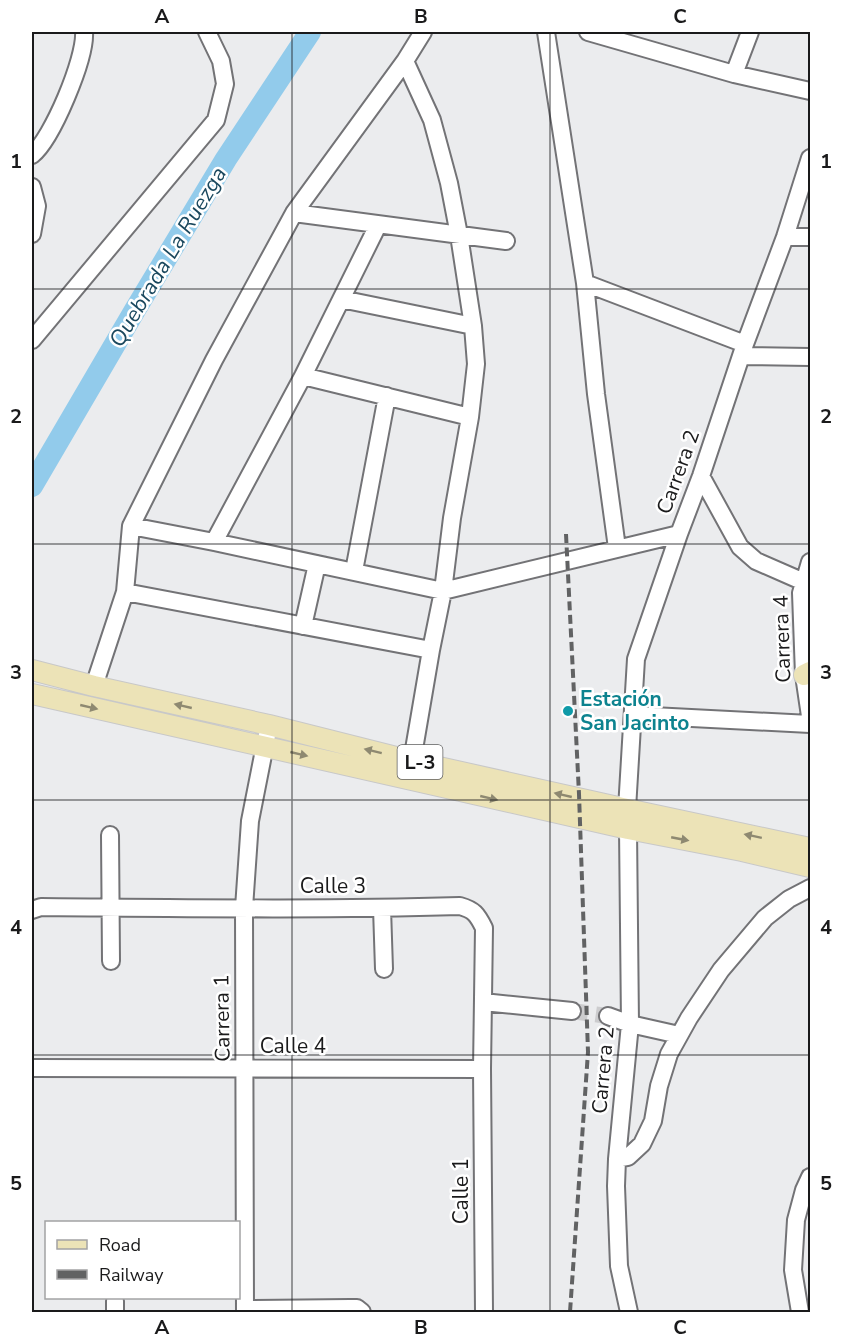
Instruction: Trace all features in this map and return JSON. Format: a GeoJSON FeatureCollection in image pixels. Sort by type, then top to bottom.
{"type":"FeatureCollection","features":[{"type":"Feature","properties":{"kind":"main road","name":"L-3"},"geometry":{"type":"LineString","coordinates":[[32,670],[412,760],[810,848]]}},
{"type":"Feature","properties":{"kind":"main road","name":"L-3"},"geometry":{"type":"LineString","coordinates":[[32,696],[628,829],[810,867]]}},
{"type":"Feature","properties":{"kind":"street"},"geometry":{"type":"LineString","coordinates":[[32,154],[38,150],[48,133],[78,69],[84,32]]}},
{"type":"Feature","properties":{"kind":"street"},"geometry":{"type":"LineString","coordinates":[[32,340],[216,120],[225,84],[221,61],[207,32]]}},
{"type":"Feature","properties":{"kind":"street"},"geometry":{"type":"LineString","coordinates":[[94,686],[125,592],[131,526],[214,360],[294,213],[405,61],[423,32]]}},
{"type":"Feature","properties":{"kind":"street"},"geometry":{"type":"LineString","coordinates":[[546,32],[585,283],[596,394],[617,548]]}},
{"type":"Feature","properties":{"kind":"street"},"geometry":{"type":"LineString","coordinates":[[588,32],[734,74],[810,91]]}},
{"type":"Feature","properties":{"kind":"street"},"geometry":{"type":"LineString","coordinates":[[734,74],[750,32]]}},
{"type":"Feature","properties":{"kind":"street"},"geometry":{"type":"LineString","coordinates":[[405,61],[432,120],[449,183],[473,326],[476,364],[470,417],[442,591],[412,760]]}},
{"type":"Feature","properties":{"kind":"street","name":"Carrera 2"},"geometry":{"type":"LineString","coordinates":[[627,809],[636,659],[785,237],[810,158]]}},
{"type":"Feature","properties":{"kind":"street"},"geometry":{"type":"LineString","coordinates":[[32,187],[37,206],[32,234]]}},
{"type":"Feature","properties":{"kind":"street"},"geometry":{"type":"LineString","coordinates":[[294,213],[506,241]]}},
{"type":"Feature","properties":{"kind":"street"},"geometry":{"type":"LineString","coordinates":[[214,542],[303,376],[378,225]]}},
{"type":"Feature","properties":{"kind":"street"},"geometry":{"type":"LineString","coordinates":[[785,237],[810,237]]}},
{"type":"Feature","properties":{"kind":"street"},"geometry":{"type":"LineString","coordinates":[[585,283],[744,350],[810,357]]}},
{"type":"Feature","properties":{"kind":"street"},"geometry":{"type":"LineString","coordinates":[[341,299],[473,326]]}},
{"type":"Feature","properties":{"kind":"street"},"geometry":{"type":"LineString","coordinates":[[303,376],[470,417]]}},
{"type":"Feature","properties":{"kind":"street"},"geometry":{"type":"LineString","coordinates":[[354,571],[387,396]]}},
{"type":"Feature","properties":{"kind":"street"},"geometry":{"type":"LineString","coordinates":[[701,476],[741,547],[756,561],[804,582]]}},
{"type":"Feature","properties":{"kind":"street"},"geometry":{"type":"LineString","coordinates":[[131,526],[442,591],[679,534]]}},
{"type":"Feature","properties":{"kind":"street","name":"Carrera 4"},"geometry":{"type":"LineString","coordinates":[[810,562],[801,593],[810,716]]}},
{"type":"Feature","properties":{"kind":"street"},"geometry":{"type":"LineString","coordinates":[[303,626],[317,564]]}},
{"type":"Feature","properties":{"kind":"street"},"geometry":{"type":"LineString","coordinates":[[125,592],[431,650]]}},
{"type":"Feature","properties":{"kind":"street"},"geometry":{"type":"LineString","coordinates":[[633,715],[810,724]]}},
{"type":"Feature","properties":{"kind":"street","name":"Carrera 1"},"geometry":{"type":"LineString","coordinates":[[245,1311],[244,908],[250,821],[269,725]]}},
{"type":"Feature","properties":{"kind":"street","name":"Carrera 2"},"geometry":{"type":"LineString","coordinates":[[628,829],[630,1024],[616,1186],[619,1266],[629,1312]]}},
{"type":"Feature","properties":{"kind":"street"},"geometry":{"type":"LineString","coordinates":[[110,835],[111,961]]}},
{"type":"Feature","properties":{"kind":"street"},"geometry":{"type":"LineString","coordinates":[[617,1159],[628,1157],[642,1143],[653,1121],[659,1086],[669,1054],[721,970],[754,929],[789,899],[810,888]]}},
{"type":"Feature","properties":{"kind":"street","name":"Calle 3"},"geometry":{"type":"LineString","coordinates":[[32,910],[40,907],[382,908],[460,906],[471,909],[484,928],[482,1069]]}},
{"type":"Feature","properties":{"kind":"street"},"geometry":{"type":"LineString","coordinates":[[382,908],[384,969]]}},
{"type":"Feature","properties":{"kind":"street"},"geometry":{"type":"LineString","coordinates":[[483,1002],[572,1011]]}},
{"type":"Feature","properties":{"kind":"street"},"geometry":{"type":"LineString","coordinates":[[608,1016],[630,1024],[679,1035]]}},
{"type":"Feature","properties":{"kind":"street","name":"Calle 4"},"geometry":{"type":"LineString","coordinates":[[32,1068],[482,1069]]}},
{"type":"Feature","properties":{"kind":"street","name":"Calle 1"},"geometry":{"type":"LineString","coordinates":[[482,1069],[484,1312]]}},
{"type":"Feature","properties":{"kind":"street"},"geometry":{"type":"LineString","coordinates":[[800,1312],[793,1270],[795,1230],[804,1190],[810,1177]]}},
{"type":"Feature","properties":{"kind":"street"},"geometry":{"type":"LineString","coordinates":[[245,1311],[357,1308],[362,1312]]}},
{"type":"Feature","properties":{"kind":"waterway","name":"Quebrada La Ruezga"},"geometry":{"type":"LineString","coordinates":[[32,486],[226,159],[310,32]]}},
{"type":"Feature","properties":{"kind":"tunnel"},"geometry":{"type":"LineString","coordinates":[[572,1011],[608,1016]]}},
{"type":"Feature","properties":{"kind":"railway"},"geometry":{"type":"LineString","coordinates":[[566,534],[579,794],[588,1052],[570,1312]]}},
{"type":"Feature","properties":{"kind":"place","name":"Estación San Jacinto"},"geometry":{"type":"Point","coordinates":[568,711]}}]}
